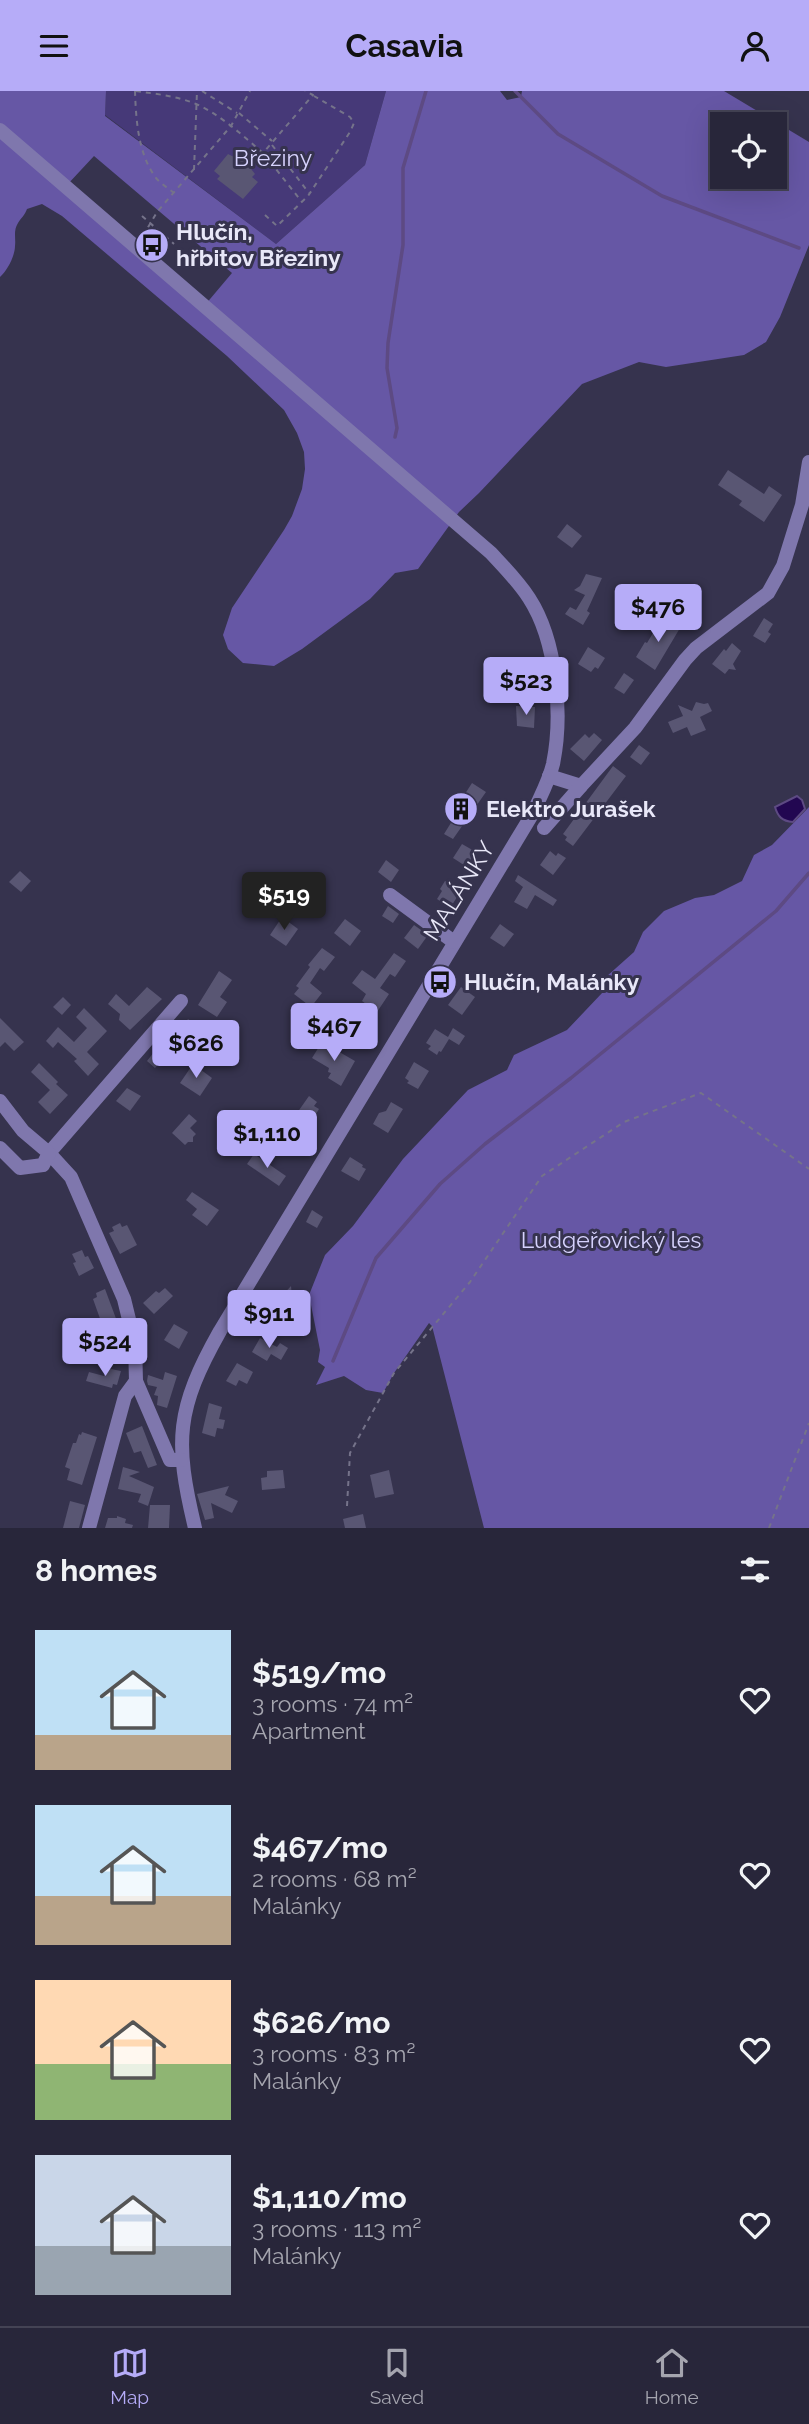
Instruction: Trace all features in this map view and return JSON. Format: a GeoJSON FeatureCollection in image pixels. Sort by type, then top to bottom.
{"type":"FeatureCollection","features":[{"type":"Feature","properties":{"kind":"street","name":"MALÁNKY"},"geometry":{"type":"LineString","coordinates":[[0,130],[474,538],[518,583],[534,606],[547,641],[555,682],[558,715],[556,744],[549,776],[533,813],[220,1331],[192,1385],[183,1420],[181,1460],[195,1528]]}},
{"type":"Feature","properties":{"kind":"street"},"geometry":{"type":"LineString","coordinates":[[544,828],[635,728],[690,654],[768,593],[783,566],[802,505],[809,462]]}},
{"type":"Feature","properties":{"kind":"street"},"geometry":{"type":"LineString","coordinates":[[549,776],[581,786]]}},
{"type":"Feature","properties":{"kind":"street"},"geometry":{"type":"LineString","coordinates":[[390,895],[454,942]]}},
{"type":"Feature","properties":{"kind":"street"},"geometry":{"type":"LineString","coordinates":[[0,1148],[20,1168],[43,1165],[49,1153],[181,1001]]}},
{"type":"Feature","properties":{"kind":"street"},"geometry":{"type":"LineString","coordinates":[[0,1101],[23,1131],[49,1153],[71,1177],[124,1299],[135,1344],[136,1381],[170,1460],[181,1460]]}},
{"type":"Feature","properties":{"kind":"street"},"geometry":{"type":"LineString","coordinates":[[89,1528],[125,1396],[136,1381]]}},
{"type":"Feature","properties":{"kind":"path"},"geometry":{"type":"LineString","coordinates":[[174,193],[157,179],[145,156],[135,113],[135,91],[197,104],[231,126],[263,153],[302,202]]}},
{"type":"Feature","properties":{"kind":"path"},"geometry":{"type":"LineString","coordinates":[[194,170],[197,91]]}},
{"type":"Feature","properties":{"kind":"path"},"geometry":{"type":"LineString","coordinates":[[202,91],[238,113],[272,143],[309,194]]}},
{"type":"Feature","properties":{"kind":"path"},"geometry":{"type":"LineString","coordinates":[[135,247],[174,193],[231,126],[250,91]]}},
{"type":"Feature","properties":{"kind":"path"},"geometry":{"type":"LineString","coordinates":[[265,215],[278,226],[302,202],[354,123],[350,117],[305,91]]}},
{"type":"Feature","properties":{"kind":"path"},"geometry":{"type":"LineString","coordinates":[[263,153],[313,95]]}},
{"type":"Feature","properties":{"kind":"path"},"geometry":{"type":"LineString","coordinates":[[142,216],[174,244]]}},
{"type":"Feature","properties":{"kind":"path"},"geometry":{"type":"LineString","coordinates":[[347,1507],[350,1453],[394,1373],[470,1282],[542,1176],[624,1122],[701,1093],[809,1169]]}},
{"type":"Feature","properties":{"kind":"path"},"geometry":{"type":"LineString","coordinates":[[769,1528],[809,1423]]}},
{"type":"Feature","properties":{"kind":"green space"},"geometry":{"type":"Polygon","coordinates":[[[0,91],[106,91],[105,116],[276,244],[365,165],[386,91],[500,91],[507,100],[521,97],[522,91],[724,91],[759,112],[710,112],[710,189],[787,189],[787,129],[809,142],[809,245],[780,317],[766,342],[744,355],[666,367],[639,362],[582,384],[459,512],[418,569],[395,573],[370,599],[274,666],[243,663],[228,649],[223,635],[232,608],[284,530],[302,489],[304,452],[284,410],[227,356],[62,216],[42,204],[27,209],[18,223],[14,254],[0,277],[0,91]],[[94,156],[67,185],[205,305],[232,273],[94,156]]]}},
{"type":"Feature","properties":{"kind":"green space","name":"Březiny"},"geometry":{"type":"Polygon","coordinates":[[[106,91],[386,91],[365,165],[276,244],[105,115],[106,91]]]}},
{"type":"Feature","properties":{"kind":"green space","name":"Ludgeřovický les"},"geometry":{"type":"Polygon","coordinates":[[[809,807],[809,1528],[484,1528],[432,1326],[429,1323],[383,1393],[366,1390],[344,1376],[316,1385],[325,1367],[318,1362],[320,1350],[309,1295],[325,1255],[353,1226],[403,1159],[468,1090],[507,1070],[514,1055],[567,1030],[603,992],[597,985],[634,952],[643,932],[664,911],[695,898],[714,895],[742,881],[754,855],[772,845],[809,807]]]}},
{"type":"Feature","properties":{"kind":"shaded area"},"geometry":{"type":"Polygon","coordinates":[[[797,796],[802,800],[805,809],[793,822],[783,819],[775,807],[797,796]]]}},
{"type":"Feature","properties":{"kind":"building"},"geometry":{"type":"Polygon","coordinates":[[[228,154],[238,159],[241,156],[255,174],[252,177],[258,182],[243,199],[217,179],[220,176],[214,171],[228,154]]]}},
{"type":"Feature","properties":{"kind":"building"},"geometry":{"type":"Polygon","coordinates":[[[728,470],[764,494],[769,486],[782,495],[764,522],[739,505],[742,501],[718,485],[728,470]]]}},
{"type":"Feature","properties":{"kind":"building"},"geometry":{"type":"Polygon","coordinates":[[[567,524],[582,536],[572,548],[557,537],[567,524]]]}},
{"type":"Feature","properties":{"kind":"building"},"geometry":{"type":"Polygon","coordinates":[[[586,574],[602,578],[583,625],[565,614],[570,607],[576,610],[585,595],[574,590],[580,586],[586,574]]]}},
{"type":"Feature","properties":{"kind":"building"},"geometry":{"type":"Polygon","coordinates":[[[662,618],[680,628],[655,670],[636,657],[662,618]]]}},
{"type":"Feature","properties":{"kind":"building"},"geometry":{"type":"Polygon","coordinates":[[[764,618],[773,624],[765,643],[753,636],[764,618]]]}},
{"type":"Feature","properties":{"kind":"building"},"geometry":{"type":"Polygon","coordinates":[[[732,643],[741,651],[733,664],[736,670],[729,669],[725,674],[712,664],[732,643]]]}},
{"type":"Feature","properties":{"kind":"building"},"geometry":{"type":"Polygon","coordinates":[[[588,647],[605,658],[598,669],[595,667],[591,672],[578,664],[588,647]]]}},
{"type":"Feature","properties":{"kind":"building"},"geometry":{"type":"Polygon","coordinates":[[[624,673],[634,680],[624,694],[614,688],[624,673]]]}},
{"type":"Feature","properties":{"kind":"building"},"geometry":{"type":"Polygon","coordinates":[[[696,702],[708,703],[712,711],[700,717],[706,730],[691,736],[687,727],[673,733],[668,722],[683,716],[678,705],[692,711],[696,702]]]}},
{"type":"Feature","properties":{"kind":"building"},"geometry":{"type":"Polygon","coordinates":[[[516,706],[535,707],[534,728],[517,726],[516,706]]]}},
{"type":"Feature","properties":{"kind":"building"},"geometry":{"type":"Polygon","coordinates":[[[594,733],[602,740],[584,761],[570,749],[585,734],[589,738],[594,733]]]}},
{"type":"Feature","properties":{"kind":"building"},"geometry":{"type":"Polygon","coordinates":[[[639,745],[650,753],[641,765],[630,757],[639,745]]]}},
{"type":"Feature","properties":{"kind":"building"},"geometry":{"type":"Polygon","coordinates":[[[613,766],[626,776],[573,846],[565,840],[567,837],[563,834],[613,766]]]}},
{"type":"Feature","properties":{"kind":"building"},"geometry":{"type":"Polygon","coordinates":[[[472,783],[486,792],[453,839],[444,834],[454,818],[447,810],[456,796],[461,800],[472,783]]]}},
{"type":"Feature","properties":{"kind":"building"},"geometry":{"type":"Polygon","coordinates":[[[462,844],[476,852],[467,867],[453,858],[462,844]]]}},
{"type":"Feature","properties":{"kind":"building"},"geometry":{"type":"Polygon","coordinates":[[[550,851],[556,856],[558,853],[566,858],[553,875],[540,865],[550,851]]]}},
{"type":"Feature","properties":{"kind":"building"},"geometry":{"type":"Polygon","coordinates":[[[386,860],[399,870],[391,882],[378,872],[386,860]]]}},
{"type":"Feature","properties":{"kind":"building"},"geometry":{"type":"Polygon","coordinates":[[[20,871],[31,881],[21,892],[9,882],[20,871]]]}},
{"type":"Feature","properties":{"kind":"building"},"geometry":{"type":"Polygon","coordinates":[[[518,875],[557,900],[553,906],[535,895],[527,909],[514,902],[523,887],[515,881],[518,875]]]}},
{"type":"Feature","properties":{"kind":"building"},"geometry":{"type":"Polygon","coordinates":[[[445,881],[461,891],[450,908],[437,899],[445,881]]]}},
{"type":"Feature","properties":{"kind":"building"},"geometry":{"type":"Polygon","coordinates":[[[388,906],[399,914],[393,923],[382,916],[388,906]]]}},
{"type":"Feature","properties":{"kind":"building"},"geometry":{"type":"Polygon","coordinates":[[[282,917],[298,929],[286,946],[270,935],[282,917]]]}},
{"type":"Feature","properties":{"kind":"building"},"geometry":{"type":"Polygon","coordinates":[[[345,919],[361,931],[350,946],[334,933],[345,919]]]}},
{"type":"Feature","properties":{"kind":"building"},"geometry":{"type":"Polygon","coordinates":[[[500,924],[514,934],[504,947],[490,938],[500,924]]]}},
{"type":"Feature","properties":{"kind":"building"},"geometry":{"type":"Polygon","coordinates":[[[414,925],[428,935],[418,949],[404,938],[414,925]]]}},
{"type":"Feature","properties":{"kind":"building"},"geometry":{"type":"Polygon","coordinates":[[[322,948],[335,957],[324,971],[320,968],[310,983],[322,993],[311,1007],[294,994],[299,988],[296,986],[310,967],[308,965],[322,948]]]}},
{"type":"Feature","properties":{"kind":"building"},"geometry":{"type":"Polygon","coordinates":[[[394,953],[406,961],[395,977],[390,974],[380,988],[389,994],[377,1012],[362,1001],[366,994],[352,983],[362,970],[375,979],[394,953]]]}},
{"type":"Feature","properties":{"kind":"building"},"geometry":{"type":"Polygon","coordinates":[[[219,971],[232,980],[220,997],[227,1002],[217,1017],[198,1005],[219,971]]]}},
{"type":"Feature","properties":{"kind":"building"},"geometry":{"type":"Polygon","coordinates":[[[147,987],[162,999],[130,1030],[119,1020],[120,1014],[108,1004],[116,994],[129,1006],[147,987]]]}},
{"type":"Feature","properties":{"kind":"building"},"geometry":{"type":"Polygon","coordinates":[[[461,987],[475,997],[462,1015],[448,1005],[461,987]]]}},
{"type":"Feature","properties":{"kind":"building"},"geometry":{"type":"Polygon","coordinates":[[[63,997],[71,1005],[62,1015],[53,1007],[63,997]]]}},
{"type":"Feature","properties":{"kind":"building"},"geometry":{"type":"Polygon","coordinates":[[[84,1008],[107,1031],[87,1052],[99,1064],[88,1076],[74,1061],[77,1059],[58,1042],[53,1048],[46,1041],[58,1027],[74,1042],[87,1028],[76,1017],[84,1008]]]}},
{"type":"Feature","properties":{"kind":"building"},"geometry":{"type":"Polygon","coordinates":[[[355,1014],[369,1026],[356,1042],[342,1031],[355,1014]]]}},
{"type":"Feature","properties":{"kind":"building"},"geometry":{"type":"Polygon","coordinates":[[[0,1018],[24,1042],[14,1051],[5,1042],[0,1047],[0,1018]]]}},
{"type":"Feature","properties":{"kind":"building"},"geometry":{"type":"Polygon","coordinates":[[[188,1019],[205,1031],[195,1046],[178,1033],[188,1019]]]}},
{"type":"Feature","properties":{"kind":"building"},"geometry":{"type":"Polygon","coordinates":[[[453,1028],[465,1036],[459,1045],[449,1039],[437,1055],[428,1049],[431,1046],[426,1043],[435,1029],[448,1037],[453,1028]]]}},
{"type":"Feature","properties":{"kind":"building"},"geometry":{"type":"Polygon","coordinates":[[[322,1042],[355,1061],[341,1086],[328,1078],[331,1073],[328,1072],[329,1068],[312,1058],[322,1042]]]}},
{"type":"Feature","properties":{"kind":"building"},"geometry":{"type":"Polygon","coordinates":[[[161,1043],[177,1056],[172,1063],[164,1057],[155,1068],[147,1061],[161,1043]]]}},
{"type":"Feature","properties":{"kind":"building"},"geometry":{"type":"Polygon","coordinates":[[[414,1062],[429,1071],[418,1089],[407,1083],[409,1081],[405,1078],[414,1062]]]}},
{"type":"Feature","properties":{"kind":"building"},"geometry":{"type":"Polygon","coordinates":[[[39,1063],[68,1095],[50,1114],[38,1102],[50,1090],[31,1072],[39,1063]]]}},
{"type":"Feature","properties":{"kind":"building"},"geometry":{"type":"Polygon","coordinates":[[[193,1064],[212,1078],[200,1096],[180,1083],[193,1064]]]}},
{"type":"Feature","properties":{"kind":"building"},"geometry":{"type":"Polygon","coordinates":[[[127,1088],[141,1096],[130,1111],[116,1101],[127,1088]]]}},
{"type":"Feature","properties":{"kind":"building"},"geometry":{"type":"Polygon","coordinates":[[[309,1096],[317,1102],[314,1106],[319,1109],[311,1122],[297,1113],[309,1096]]]}},
{"type":"Feature","properties":{"kind":"building"},"geometry":{"type":"Polygon","coordinates":[[[391,1102],[403,1109],[388,1133],[373,1124],[379,1113],[386,1111],[391,1102]]]}},
{"type":"Feature","properties":{"kind":"building"},"geometry":{"type":"Polygon","coordinates":[[[189,1114],[197,1121],[190,1128],[196,1134],[193,1142],[185,1145],[172,1133],[189,1114]]]}},
{"type":"Feature","properties":{"kind":"building"},"geometry":{"type":"Polygon","coordinates":[[[260,1122],[274,1131],[262,1148],[248,1139],[260,1122]]]}},
{"type":"Feature","properties":{"kind":"building"},"geometry":{"type":"Polygon","coordinates":[[[254,1154],[286,1176],[279,1186],[247,1164],[254,1154]]]}},
{"type":"Feature","properties":{"kind":"building"},"geometry":{"type":"Polygon","coordinates":[[[350,1157],[366,1169],[359,1181],[341,1171],[350,1157]]]}},
{"type":"Feature","properties":{"kind":"building"},"geometry":{"type":"Polygon","coordinates":[[[192,1192],[219,1210],[207,1226],[192,1215],[197,1209],[186,1200],[192,1192]]]}},
{"type":"Feature","properties":{"kind":"building"},"geometry":{"type":"Polygon","coordinates":[[[312,1210],[323,1217],[317,1228],[306,1222],[312,1210]]]}},
{"type":"Feature","properties":{"kind":"building"},"geometry":{"type":"Polygon","coordinates":[[[120,1223],[122,1227],[127,1225],[137,1245],[120,1254],[109,1233],[114,1231],[112,1227],[120,1223]]]}},
{"type":"Feature","properties":{"kind":"building"},"geometry":{"type":"Polygon","coordinates":[[[82,1250],[94,1268],[79,1276],[72,1254],[82,1250]]]}},
{"type":"Feature","properties":{"kind":"building"},"geometry":{"type":"Polygon","coordinates":[[[291,1286],[294,1316],[285,1317],[273,1306],[291,1286]]]}},
{"type":"Feature","properties":{"kind":"building"},"geometry":{"type":"Polygon","coordinates":[[[165,1288],[173,1296],[154,1314],[143,1303],[156,1291],[159,1293],[165,1288]]]}},
{"type":"Feature","properties":{"kind":"building"},"geometry":{"type":"Polygon","coordinates":[[[105,1289],[121,1332],[122,1350],[105,1351],[103,1327],[93,1299],[97,1297],[96,1293],[105,1289]]]}},
{"type":"Feature","properties":{"kind":"building"},"geometry":{"type":"Polygon","coordinates":[[[174,1324],[188,1332],[179,1349],[164,1340],[174,1324]]]}},
{"type":"Feature","properties":{"kind":"building"},"geometry":{"type":"Polygon","coordinates":[[[260,1338],[277,1347],[280,1343],[288,1348],[281,1360],[271,1354],[267,1361],[252,1352],[260,1338]]]}},
{"type":"Feature","properties":{"kind":"building"},"geometry":{"type":"Polygon","coordinates":[[[237,1363],[253,1372],[247,1384],[239,1380],[236,1386],[226,1381],[237,1363]]]}},
{"type":"Feature","properties":{"kind":"building"},"geometry":{"type":"Polygon","coordinates":[[[106,1368],[121,1371],[117,1385],[113,1384],[112,1388],[86,1381],[89,1372],[104,1376],[106,1368]]]}},
{"type":"Feature","properties":{"kind":"building"},"geometry":{"type":"Polygon","coordinates":[[[165,1372],[177,1376],[167,1408],[157,1405],[158,1396],[154,1395],[157,1387],[148,1385],[147,1381],[148,1375],[163,1380],[165,1372]]]}},
{"type":"Feature","properties":{"kind":"building"},"geometry":{"type":"Polygon","coordinates":[[[209,1403],[222,1407],[219,1419],[225,1420],[223,1429],[217,1428],[215,1437],[202,1433],[209,1403]]]}},
{"type":"Feature","properties":{"kind":"building"},"geometry":{"type":"Polygon","coordinates":[[[142,1426],[157,1465],[148,1468],[141,1451],[134,1453],[126,1433],[142,1426]]]}},
{"type":"Feature","properties":{"kind":"building"},"geometry":{"type":"Polygon","coordinates":[[[82,1432],[97,1437],[82,1485],[67,1480],[70,1469],[65,1467],[73,1443],[76,1443],[82,1432]]]}},
{"type":"Feature","properties":{"kind":"building"},"geometry":{"type":"Polygon","coordinates":[[[123,1467],[140,1472],[129,1476],[154,1487],[148,1506],[138,1502],[141,1494],[118,1489],[123,1467]]]}},
{"type":"Feature","properties":{"kind":"building"},"geometry":{"type":"Polygon","coordinates":[[[283,1470],[285,1488],[262,1490],[261,1478],[267,1477],[267,1471],[283,1470]]]}},
{"type":"Feature","properties":{"kind":"building"},"geometry":{"type":"Polygon","coordinates":[[[389,1470],[394,1494],[375,1498],[370,1475],[389,1470]]]}},
{"type":"Feature","properties":{"kind":"building"},"geometry":{"type":"Polygon","coordinates":[[[229,1486],[225,1495],[238,1501],[232,1513],[211,1503],[214,1518],[205,1520],[197,1494],[229,1486]]]}},
{"type":"Feature","properties":{"kind":"building"},"geometry":{"type":"Polygon","coordinates":[[[70,1501],[85,1505],[79,1528],[63,1528],[70,1501]]]}},
{"type":"Feature","properties":{"kind":"building"},"geometry":{"type":"Polygon","coordinates":[[[150,1505],[170,1505],[169,1528],[148,1528],[150,1505]]]}},
{"type":"Feature","properties":{"kind":"building"},"geometry":{"type":"Polygon","coordinates":[[[363,1514],[366,1528],[345,1528],[343,1519],[363,1514]]]}},
{"type":"Feature","properties":{"kind":"building"},"geometry":{"type":"Polygon","coordinates":[[[117,1516],[126,1519],[125,1523],[133,1525],[132,1528],[105,1528],[108,1518],[117,1516]]]}},
{"type":"Feature","properties":{"kind":"waterway"},"geometry":{"type":"LineString","coordinates":[[395,437],[397,428],[387,368],[388,343],[403,245],[403,168],[426,91]]}},
{"type":"Feature","properties":{"kind":"waterway"},"geometry":{"type":"LineString","coordinates":[[515,91],[558,134],[662,196],[799,248]]}},
{"type":"Feature","properties":{"kind":"waterway"},"geometry":{"type":"LineString","coordinates":[[333,1361],[376,1258],[440,1184],[485,1144],[571,1078],[776,911],[809,873]]}},
{"type":"Feature","properties":{"kind":"place","name":"Hlučín, hřbitov Březiny"},"geometry":{"type":"Point","coordinates":[152,245]}},
{"type":"Feature","properties":{"kind":"place","name":"Elektro Jurašek"},"geometry":{"type":"Point","coordinates":[461,809]}},
{"type":"Feature","properties":{"kind":"place","name":"Hlučín, Malánky"},"geometry":{"type":"Point","coordinates":[440,982]}}]}
